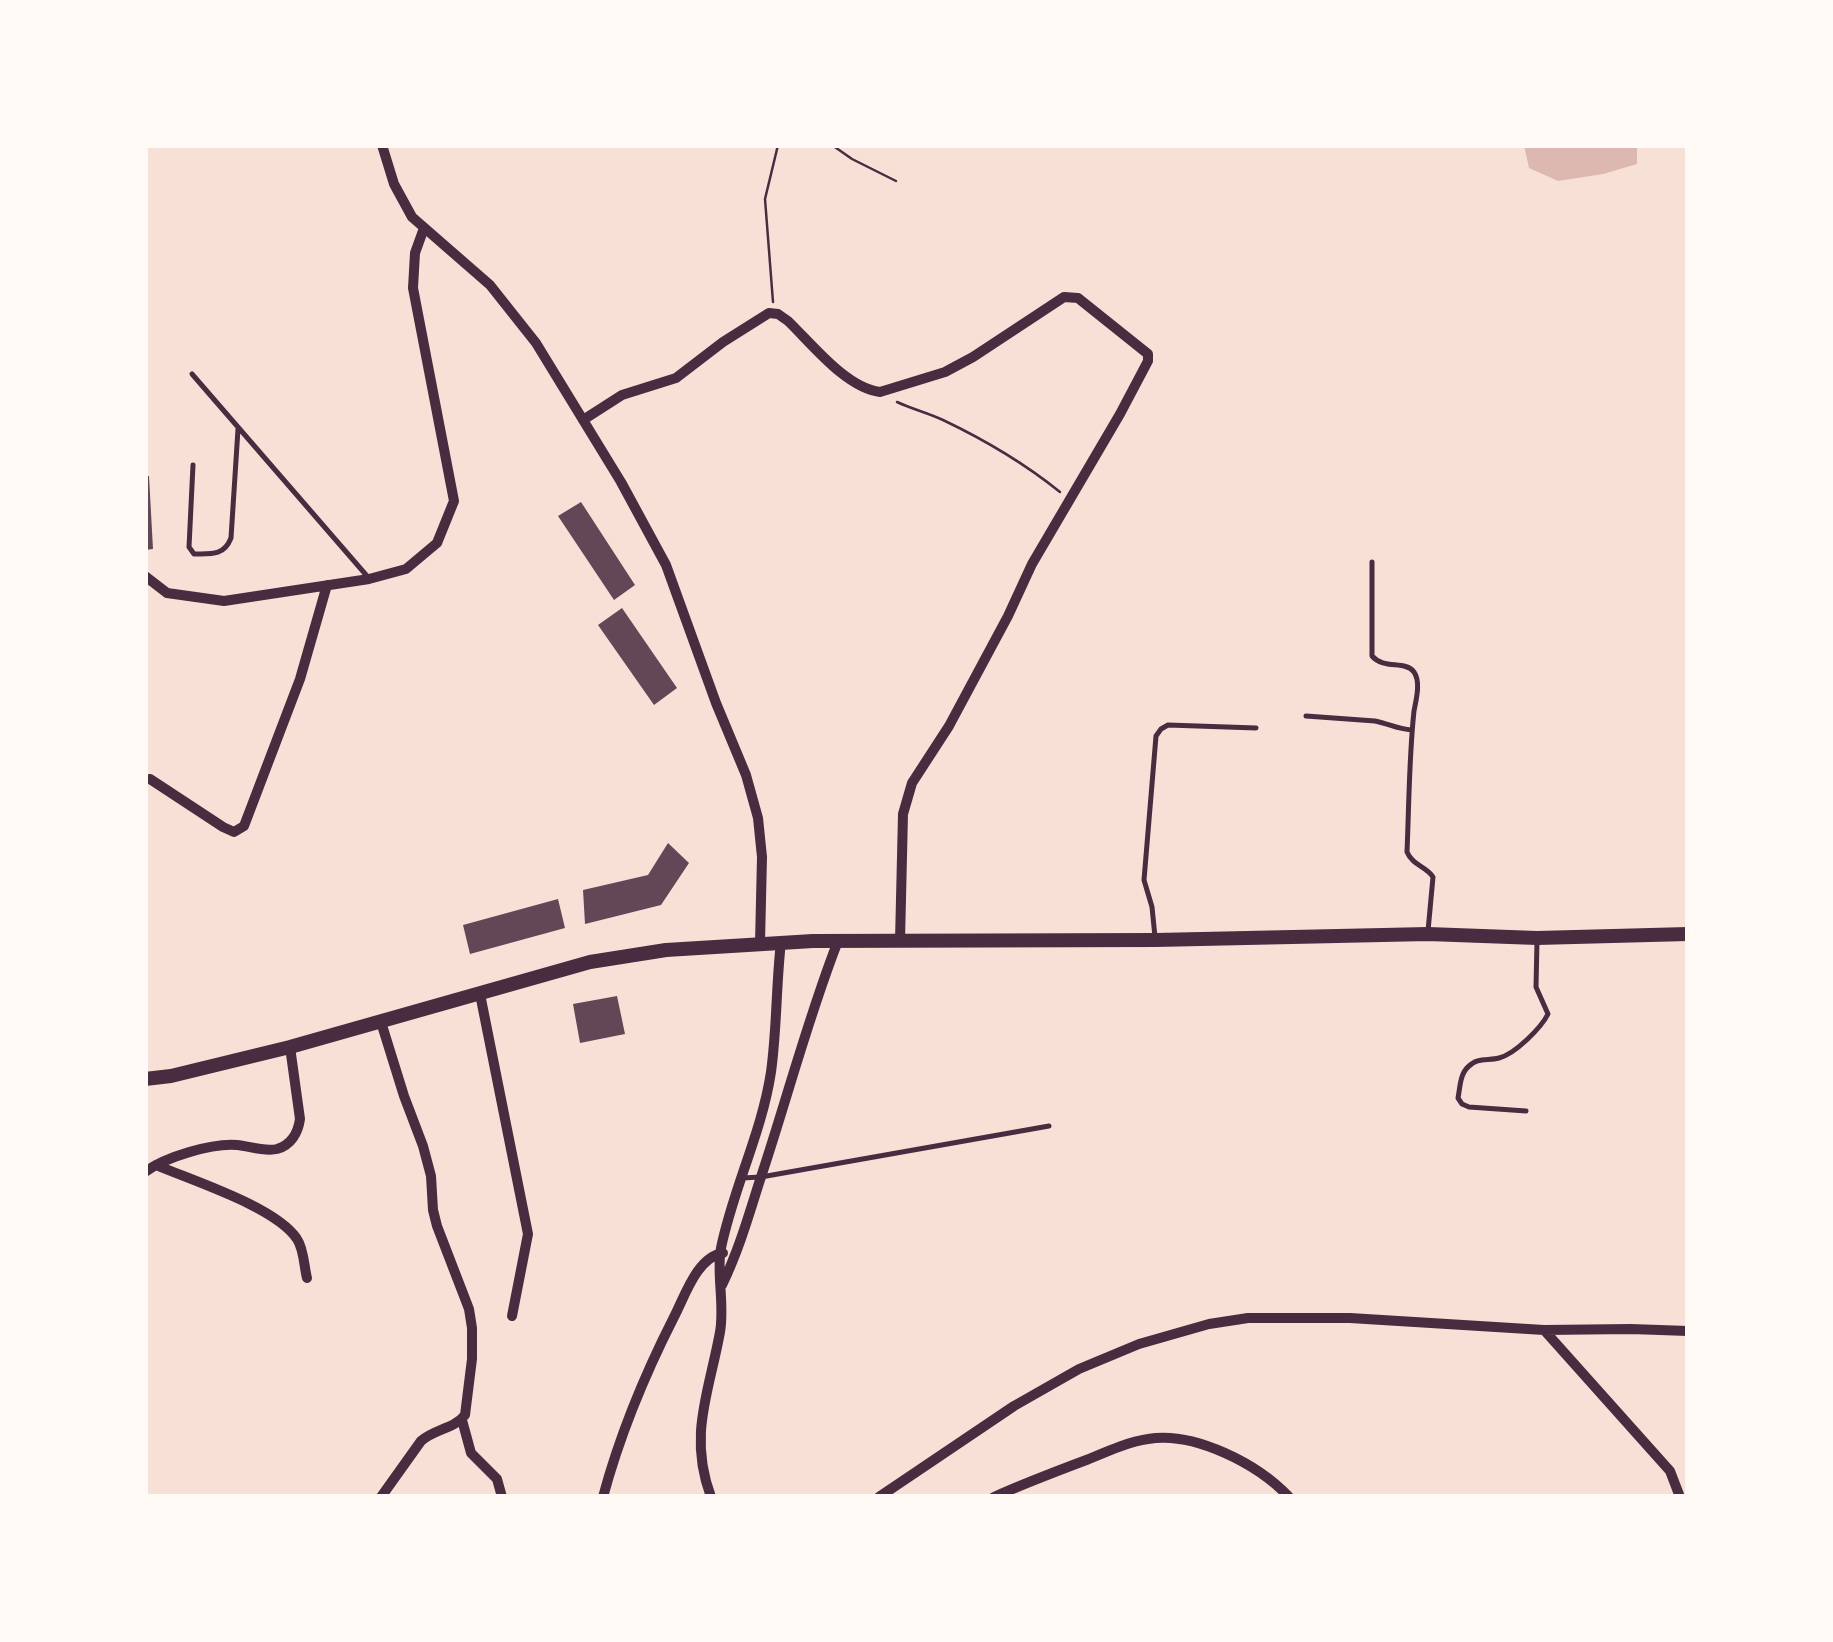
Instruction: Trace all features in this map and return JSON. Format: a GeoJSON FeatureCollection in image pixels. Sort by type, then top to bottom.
{"type":"FeatureCollection","features":[{"type":"Feature","properties":{"kind":"main road"},"geometry":{"type":"LineString","coordinates":[[145,1079],[290,1047],[590,962],[666,950],[781,942],[900,940],[1688,934]]}},
{"type":"Feature","properties":{"kind":"street"},"geometry":{"type":"LineString","coordinates":[[382,145],[394,184],[412,217],[472,268],[510,308],[547,360],[648,529],[670,574],[746,775],[758,818],[762,857],[760,943]]}},
{"type":"Feature","properties":{"kind":"street"},"geometry":{"type":"LineString","coordinates":[[145,576],[167,593],[224,602],[406,569],[437,543],[454,502],[413,288],[415,253],[424,228]]}},
{"type":"Feature","properties":{"kind":"street"},"geometry":{"type":"LineString","coordinates":[[583,420],[622,395],[676,378],[769,313],[788,321],[852,382],[869,391],[880,392],[945,372],[1064,296],[1078,298],[1144,349],[1150,358],[1032,564],[958,709],[912,782],[903,814],[900,940]]}},
{"type":"Feature","properties":{"kind":"street"},"geometry":{"type":"LineString","coordinates":[[150,780],[223,827],[234,832],[244,826],[300,679],[327,585]]}},
{"type":"Feature","properties":{"kind":"street"},"geometry":{"type":"LineString","coordinates":[[722,1286],[736,1256],[815,1000],[838,941]]}},
{"type":"Feature","properties":{"kind":"street"},"geometry":{"type":"LineString","coordinates":[[710,1497],[700,1436],[704,1396],[720,1332],[720,1252],[771,1074],[781,942]]}},
{"type":"Feature","properties":{"kind":"street"},"geometry":{"type":"LineString","coordinates":[[480,994],[528,1234],[512,1316]]}},
{"type":"Feature","properties":{"kind":"street"},"geometry":{"type":"LineString","coordinates":[[381,1022],[423,1146],[437,1226],[462,1286],[472,1328],[466,1416],[421,1441],[381,1497]]}},
{"type":"Feature","properties":{"kind":"street"},"geometry":{"type":"LineString","coordinates":[[150,1168],[208,1148],[232,1144],[276,1149],[290,1142],[300,1119],[290,1047]]}},
{"type":"Feature","properties":{"kind":"street"},"geometry":{"type":"LineString","coordinates":[[757,1125],[777,1130]]}},
{"type":"Feature","properties":{"kind":"street"},"geometry":{"type":"LineString","coordinates":[[150,1168],[238,1200],[280,1222],[299,1242],[307,1278]]}},
{"type":"Feature","properties":{"kind":"street"},"geometry":{"type":"LineString","coordinates":[[603,1497],[644,1374],[697,1273],[720,1252],[736,1256]]}},
{"type":"Feature","properties":{"kind":"street"},"geometry":{"type":"LineString","coordinates":[[879,1497],[1014,1406],[1080,1369],[1139,1344],[1210,1324],[1248,1318],[1350,1318],[1544,1330],[1688,1332]]}},
{"type":"Feature","properties":{"kind":"street"},"geometry":{"type":"LineString","coordinates":[[1544,1330],[1670,1471],[1680,1497]]}},
{"type":"Feature","properties":{"kind":"street"},"geometry":{"type":"LineString","coordinates":[[462,1420],[471,1453],[497,1479],[502,1497]]}},
{"type":"Feature","properties":{"kind":"street"},"geometry":{"type":"LineString","coordinates":[[994,1497],[1126,1444],[1168,1438],[1234,1457],[1258,1470],[1289,1497]]}},
{"type":"Feature","properties":{"kind":"lane"},"geometry":{"type":"LineString","coordinates":[[192,374],[369,578]]}},
{"type":"Feature","properties":{"kind":"lane"},"geometry":{"type":"LineString","coordinates":[[193,465],[190,547],[194,554],[217,554],[228,547],[231,538],[238,429]]}},
{"type":"Feature","properties":{"kind":"lane"},"geometry":{"type":"LineString","coordinates":[[1372,562],[1372,656],[1381,664],[1408,668],[1414,672],[1418,685],[1412,730],[1408,852],[1410,860],[1433,877],[1428,934]]}},
{"type":"Feature","properties":{"kind":"lane"},"geometry":{"type":"LineString","coordinates":[[1306,716],[1376,721],[1412,730]]}},
{"type":"Feature","properties":{"kind":"lane"},"geometry":{"type":"LineString","coordinates":[[1156,940],[1144,880],[1156,736],[1160,728],[1168,725],[1256,728]]}},
{"type":"Feature","properties":{"kind":"lane"},"geometry":{"type":"LineString","coordinates":[[1526,1111],[1470,1107],[1458,1098],[1464,1071],[1471,1063],[1510,1054],[1548,1014],[1536,987],[1537,938]]}},
{"type":"Feature","properties":{"kind":"lane"},"geometry":{"type":"LineString","coordinates":[[742,1178],[1049,1126]]}},
{"type":"Feature","properties":{"kind":"path"},"geometry":{"type":"LineString","coordinates":[[772,313],[774,291],[765,199],[778,145]]}},
{"type":"Feature","properties":{"kind":"path"},"geometry":{"type":"LineString","coordinates":[[832,145],[896,181]]}},
{"type":"Feature","properties":{"kind":"path"},"geometry":{"type":"LineString","coordinates":[[880,392],[1024,463],[1070,499]]}},
{"type":"Feature","properties":{"kind":"shaded area"},"geometry":{"type":"Polygon","coordinates":[[[1524,145],[1637,145],[1637,164],[1558,181],[1529,168],[1524,145]]]}},
{"type":"Feature","properties":{"kind":"building"},"geometry":{"type":"Polygon","coordinates":[[[145,476],[149,476],[153,549],[145,550],[145,476]]]}},
{"type":"Feature","properties":{"kind":"building"},"geometry":{"type":"Polygon","coordinates":[[[581,502],[635,585],[614,600],[558,516],[581,502]]]}},
{"type":"Feature","properties":{"kind":"building"},"geometry":{"type":"Polygon","coordinates":[[[622,608],[677,688],[654,705],[598,625],[622,608]]]}},
{"type":"Feature","properties":{"kind":"building"},"geometry":{"type":"Polygon","coordinates":[[[668,843],[689,863],[661,905],[585,924],[583,890],[648,875],[668,843]]]}},
{"type":"Feature","properties":{"kind":"building"},"geometry":{"type":"Polygon","coordinates":[[[558,899],[565,928],[470,954],[463,925],[558,899]]]}},
{"type":"Feature","properties":{"kind":"building"},"geometry":{"type":"Polygon","coordinates":[[[617,996],[625,1034],[580,1043],[573,1004],[617,996]]]}}]}
